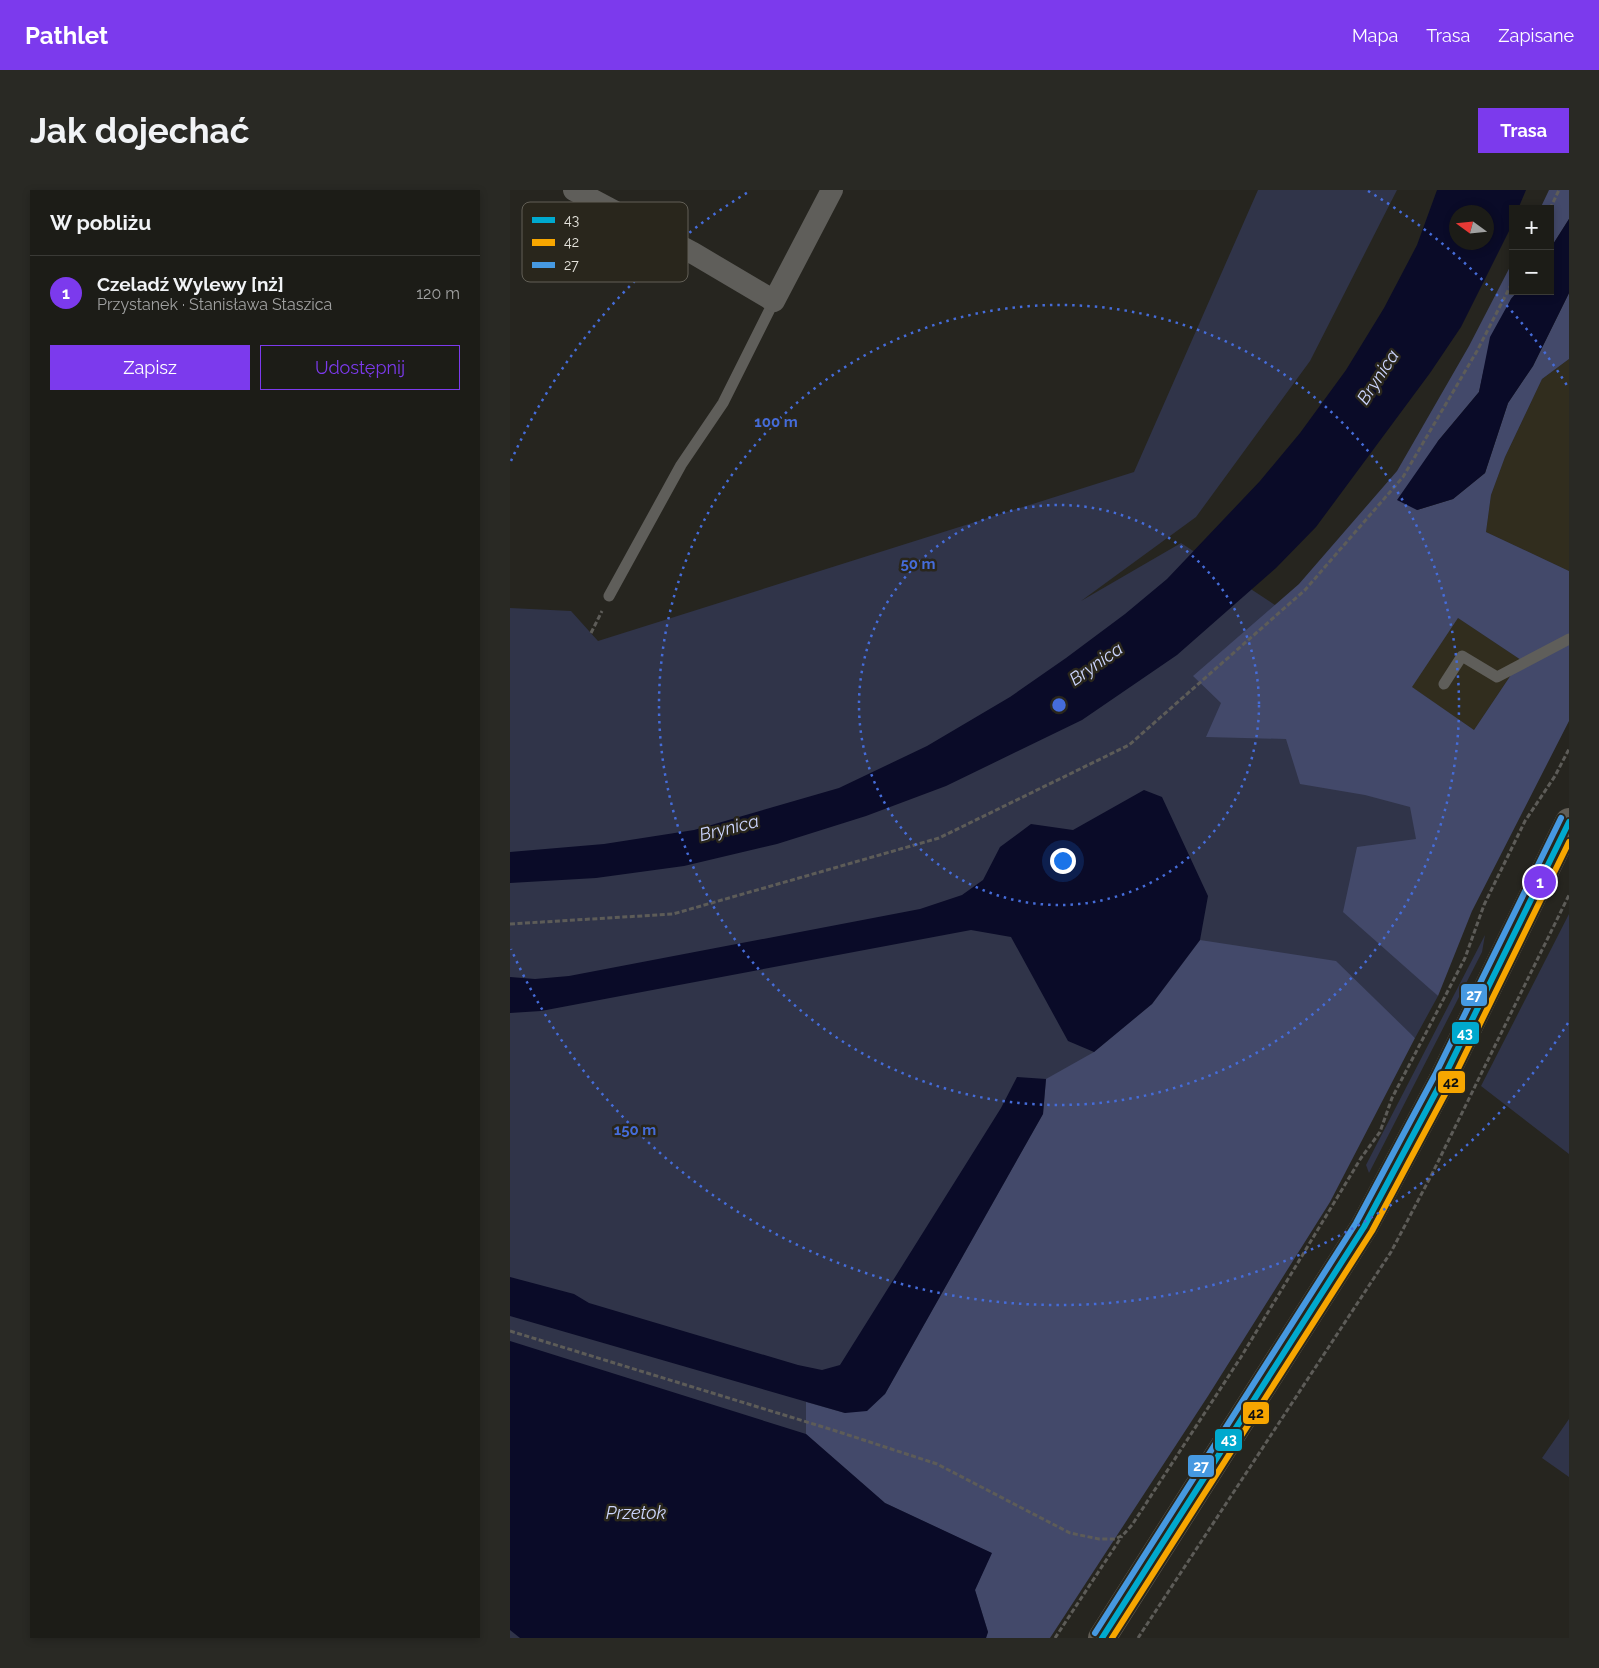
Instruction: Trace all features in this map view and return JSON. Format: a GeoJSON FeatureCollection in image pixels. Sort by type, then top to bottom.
{"type":"FeatureCollection","features":[{"type":"Feature","properties":{"kind":"main road"},"geometry":{"type":"LineString","coordinates":[[1102,1638],[1364,1227],[1431,1103],[1569,822]]}},
{"type":"Feature","properties":{"kind":"street"},"geometry":{"type":"LineString","coordinates":[[574,190],[597,202]]}},
{"type":"Feature","properties":{"kind":"street"},"geometry":{"type":"LineString","coordinates":[[688,250],[774,301],[832,190]]}},
{"type":"Feature","properties":{"kind":"lane"},"geometry":{"type":"LineString","coordinates":[[609,596],[682,465],[722,402],[774,301]]}},
{"type":"Feature","properties":{"kind":"lane"},"geometry":{"type":"LineString","coordinates":[[1444,684],[1462,656],[1497,677],[1569,639]]}},
{"type":"Feature","properties":{"kind":"path"},"geometry":{"type":"LineString","coordinates":[[1552,205],[1559,190]]}},
{"type":"Feature","properties":{"kind":"path"},"geometry":{"type":"LineString","coordinates":[[510,924],[673,914],[939,838],[1128,745],[1305,590],[1403,477],[1476,351],[1509,289]]}},
{"type":"Feature","properties":{"kind":"path"},"geometry":{"type":"LineString","coordinates":[[1055,1638],[1123,1535],[1132,1525],[1241,1357],[1361,1158],[1380,1132],[1396,1090],[1468,950],[1487,898],[1525,822],[1555,776],[1569,749]]}},
{"type":"Feature","properties":{"kind":"path"},"geometry":{"type":"LineString","coordinates":[[510,1331],[834,1430],[937,1464],[1070,1533],[1107,1540],[1123,1535]]}},
{"type":"Feature","properties":{"kind":"shaded area"},"geometry":{"type":"Polygon","coordinates":[[[1258,190],[1397,190],[1310,361],[1196,517],[1081,601],[1181,543],[1484,743],[1431,989],[1438,996],[1415,1038],[1410,1034],[1043,1638],[510,1638],[510,608],[571,611],[598,641],[1134,472],[1258,190]]]}},
{"type":"Feature","properties":{"kind":"shaded area"},"geometry":{"type":"Polygon","coordinates":[[[1549,190],[1569,190],[1569,219],[1554,243],[1554,205],[1542,205],[1549,190]]]}},
{"type":"Feature","properties":{"kind":"shaded area"},"geometry":{"type":"Polygon","coordinates":[[[1509,269],[1509,295],[1514,295],[1511,299],[1484,369],[1479,392],[1438,441],[1417,510],[1453,499],[1485,473],[1508,403],[1533,366],[1569,293],[1569,359],[1542,379],[1505,457],[1491,495],[1486,532],[1569,571],[1569,721],[1472,911],[1438,996],[1343,912],[1357,847],[1416,839],[1410,807],[1365,795],[1300,784],[1286,739],[1206,737],[1221,703],[1193,676],[1299,584],[1397,471],[1469,346],[1509,269]],[[1458,618],[1412,687],[1474,730],[1521,660],[1458,618]]]}},
{"type":"Feature","properties":{"kind":"shaded area"},"geometry":{"type":"Polygon","coordinates":[[[1569,359],[1569,571],[1486,532],[1491,495],[1505,457],[1542,379],[1569,359]]]}},
{"type":"Feature","properties":{"kind":"shaded area"},"geometry":{"type":"Polygon","coordinates":[[[1458,618],[1521,660],[1474,730],[1411,687],[1458,618]]]}},
{"type":"Feature","properties":{"kind":"shaded area"},"geometry":{"type":"Polygon","coordinates":[[[1569,914],[1569,1154],[1481,1086],[1569,914]]]}},
{"type":"Feature","properties":{"kind":"shaded area"},"geometry":{"type":"Polygon","coordinates":[[[1485,935],[1482,952],[1369,1173],[1366,1165],[1485,935]]]}},
{"type":"Feature","properties":{"kind":"shaded area"},"geometry":{"type":"Polygon","coordinates":[[[1200,940],[1336,961],[1415,1038],[1330,1202],[1208,1396],[1050,1638],[986,1638],[988,1632],[975,1590],[991,1553],[885,1503],[806,1434],[806,1402],[845,1413],[885,1394],[1043,1114],[1046,1079],[1094,1052],[1152,1004],[1200,940]]]}},
{"type":"Feature","properties":{"kind":"shaded area"},"geometry":{"type":"Polygon","coordinates":[[[1569,1419],[1569,1477],[1542,1458],[1569,1419]]]}},
{"type":"Feature","properties":{"kind":"water","name":"Brynica"},"geometry":{"type":"Polygon","coordinates":[[[1437,190],[1526,190],[1520,205],[1509,205],[1509,231],[1461,327],[1430,373],[1316,527],[1276,568],[1177,655],[1082,720],[946,786],[866,816],[777,844],[684,866],[596,878],[510,883],[510,852],[604,844],[694,830],[839,788],[927,746],[1010,697],[1125,614],[1167,579],[1260,481],[1300,433],[1346,370],[1384,308],[1417,245],[1437,190]]]}},
{"type":"Feature","properties":{"kind":"water"},"geometry":{"type":"Polygon","coordinates":[[[1569,219],[1569,293],[1533,366],[1508,403],[1485,473],[1453,499],[1417,510],[1397,500],[1438,441],[1479,392],[1490,337],[1511,299],[1514,295],[1554,295],[1554,243],[1569,219]]]}},
{"type":"Feature","properties":{"kind":"water"},"geometry":{"type":"Polygon","coordinates":[[[1144,790],[1162,797],[1208,896],[1200,940],[1152,1004],[1094,1052],[1068,1041],[1011,937],[971,930],[541,1011],[510,1013],[510,977],[535,979],[569,976],[920,909],[962,895],[983,880],[1000,847],[1031,824],[1073,830],[1144,790]]]}},
{"type":"Feature","properties":{"kind":"water"},"geometry":{"type":"Polygon","coordinates":[[[1017,1077],[1046,1079],[1043,1114],[885,1394],[867,1411],[845,1413],[510,1316],[510,1277],[574,1294],[589,1303],[798,1365],[822,1370],[840,1365],[1001,1108],[1017,1077]]]}},
{"type":"Feature","properties":{"kind":"water","name":"Przetok"},"geometry":{"type":"Polygon","coordinates":[[[510,1341],[806,1434],[885,1503],[992,1553],[975,1590],[988,1632],[986,1638],[520,1638],[510,1630],[510,1341]]]}},
{"type":"Feature","properties":{"kind":"transit line","name":"27"},"geometry":{"type":"LineString","coordinates":[[1095,1633],[1356,1223],[1435,1075],[1561,818]]}},
{"type":"Feature","properties":{"kind":"transit line","name":"43"},"geometry":{"type":"LineString","coordinates":[[1102,1638],[1364,1227],[1443,1079],[1569,822]]}},
{"type":"Feature","properties":{"kind":"transit line","name":"42"},"geometry":{"type":"LineString","coordinates":[[1112,1638],[1372,1231],[1451,1083],[1569,842]]}},
{"type":"Feature","properties":{"kind":"place","name":"Czeladź Wylewy [nż]"},"geometry":{"type":"Point","coordinates":[1540,882]}}]}
